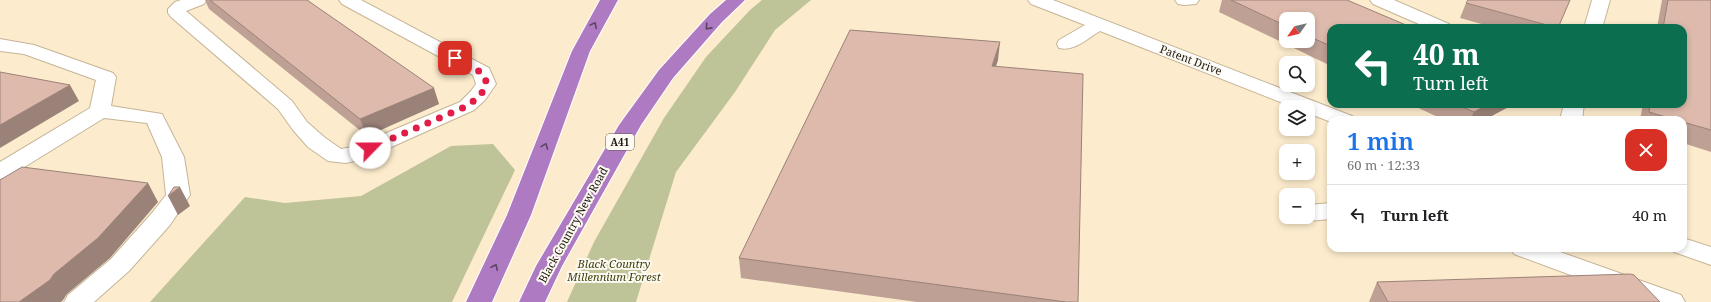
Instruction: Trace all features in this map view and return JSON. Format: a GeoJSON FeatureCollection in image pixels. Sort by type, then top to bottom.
{"type":"FeatureCollection","features":[{"type":"Feature","properties":{"kind":"highway"},"geometry":{"type":"LineString","coordinates":[[479,302],[519,215],[581,51],[609,0]]}},
{"type":"Feature","properties":{"kind":"highway","name":"Black Country New Road"},"geometry":{"type":"LineString","coordinates":[[532,302],[549,266],[630,125],[666,74],[716,18],[736,0]]}},
{"type":"Feature","properties":{"kind":"street"},"geometry":{"type":"LineString","coordinates":[[198,0],[181,6],[177,9],[177,13],[285,105],[300,126],[316,142],[336,156],[346,156],[361,152],[386,142],[467,106],[482,92],[486,84],[486,78],[482,72],[348,0]]}},
{"type":"Feature","properties":{"kind":"street","name":"Patent Drive"},"geometry":{"type":"LineString","coordinates":[[1037,0],[1335,116]]}},
{"type":"Feature","properties":{"kind":"street"},"geometry":{"type":"LineString","coordinates":[[1184,0],[1190,0]]}},
{"type":"Feature","properties":{"kind":"street"},"geometry":{"type":"LineString","coordinates":[[1380,0],[1434,24]]}},
{"type":"Feature","properties":{"kind":"street"},"geometry":{"type":"LineString","coordinates":[[1594,24],[1601,0]]}},
{"type":"Feature","properties":{"kind":"street"},"geometry":{"type":"LineString","coordinates":[[1066,44],[1099,24]]}},
{"type":"Feature","properties":{"kind":"street"},"geometry":{"type":"LineString","coordinates":[[0,46],[28,49],[106,77],[100,111]]}},
{"type":"Feature","properties":{"kind":"street"},"geometry":{"type":"LineString","coordinates":[[0,172],[100,111],[155,118],[173,157],[178,195],[161,219],[120,265],[77,302]]}},
{"type":"Feature","properties":{"kind":"street"},"geometry":{"type":"LineString","coordinates":[[1315,212],[1327,211]]}},
{"type":"Feature","properties":{"kind":"street"},"geometry":{"type":"LineString","coordinates":[[1687,247],[1711,256]]}},
{"type":"Feature","properties":{"kind":"street"},"geometry":{"type":"LineString","coordinates":[[1534,252],[1672,302]]}},
{"type":"Feature","properties":{"kind":"green space","name":"Black Country Millennium Forest"},"geometry":{"type":"Polygon","coordinates":[[[762,0],[811,0],[775,30],[735,92],[676,172],[636,302],[567,302],[594,242],[664,118],[706,57],[750,10],[762,0]]]}},
{"type":"Feature","properties":{"kind":"green space"},"geometry":{"type":"Polygon","coordinates":[[[493,144],[515,170],[452,302],[150,302],[245,197],[285,203],[361,196],[451,146],[493,144]]]}},
{"type":"Feature","properties":{"kind":"building"},"geometry":{"type":"Polygon","coordinates":[[[210,0],[307,0],[434,88],[360,119],[210,0]]]}},
{"type":"Feature","properties":{"kind":"building"},"geometry":{"type":"Polygon","coordinates":[[[1231,0],[1347,0],[1404,24],[1327,24],[1327,44],[1315,39],[1315,12],[1279,12],[1279,23],[1231,0]]]}},
{"type":"Feature","properties":{"kind":"building"},"geometry":{"type":"Polygon","coordinates":[[[1468,0],[1570,0],[1560,24],[1543,24],[1466,3],[1468,0]]]}},
{"type":"Feature","properties":{"kind":"building"},"geometry":{"type":"Polygon","coordinates":[[[1668,0],[1711,0],[1711,130],[1687,123],[1687,116],[1662,116],[1649,112],[1650,108],[1687,108],[1687,24],[1664,24],[1668,0]]]}},
{"type":"Feature","properties":{"kind":"building"},"geometry":{"type":"Polygon","coordinates":[[[850,30],[1000,42],[992,66],[1083,74],[1078,302],[1066,302],[739,258],[850,30]]]}},
{"type":"Feature","properties":{"kind":"building"},"geometry":{"type":"Polygon","coordinates":[[[0,72],[70,85],[0,125],[0,72]]]}},
{"type":"Feature","properties":{"kind":"building"},"geometry":{"type":"Polygon","coordinates":[[[1465,108],[1482,108],[1474,112],[1465,108]]]}},
{"type":"Feature","properties":{"kind":"building"},"geometry":{"type":"Polygon","coordinates":[[[22,167],[148,183],[98,238],[54,274],[50,280],[19,302],[0,302],[0,180],[22,167]]]}},
{"type":"Feature","properties":{"kind":"building"},"geometry":{"type":"Polygon","coordinates":[[[174,187],[180,187],[168,196],[174,187]]]}},
{"type":"Feature","properties":{"kind":"building"},"geometry":{"type":"Polygon","coordinates":[[[1634,275],[1660,302],[1388,302],[1377,282],[1634,275]]]}},
{"type":"Feature","properties":{"kind":"route"},"geometry":{"type":"LineString","coordinates":[[370,148],[467,106],[476,99],[486,84],[486,78],[482,72],[455,58]]}}]}
